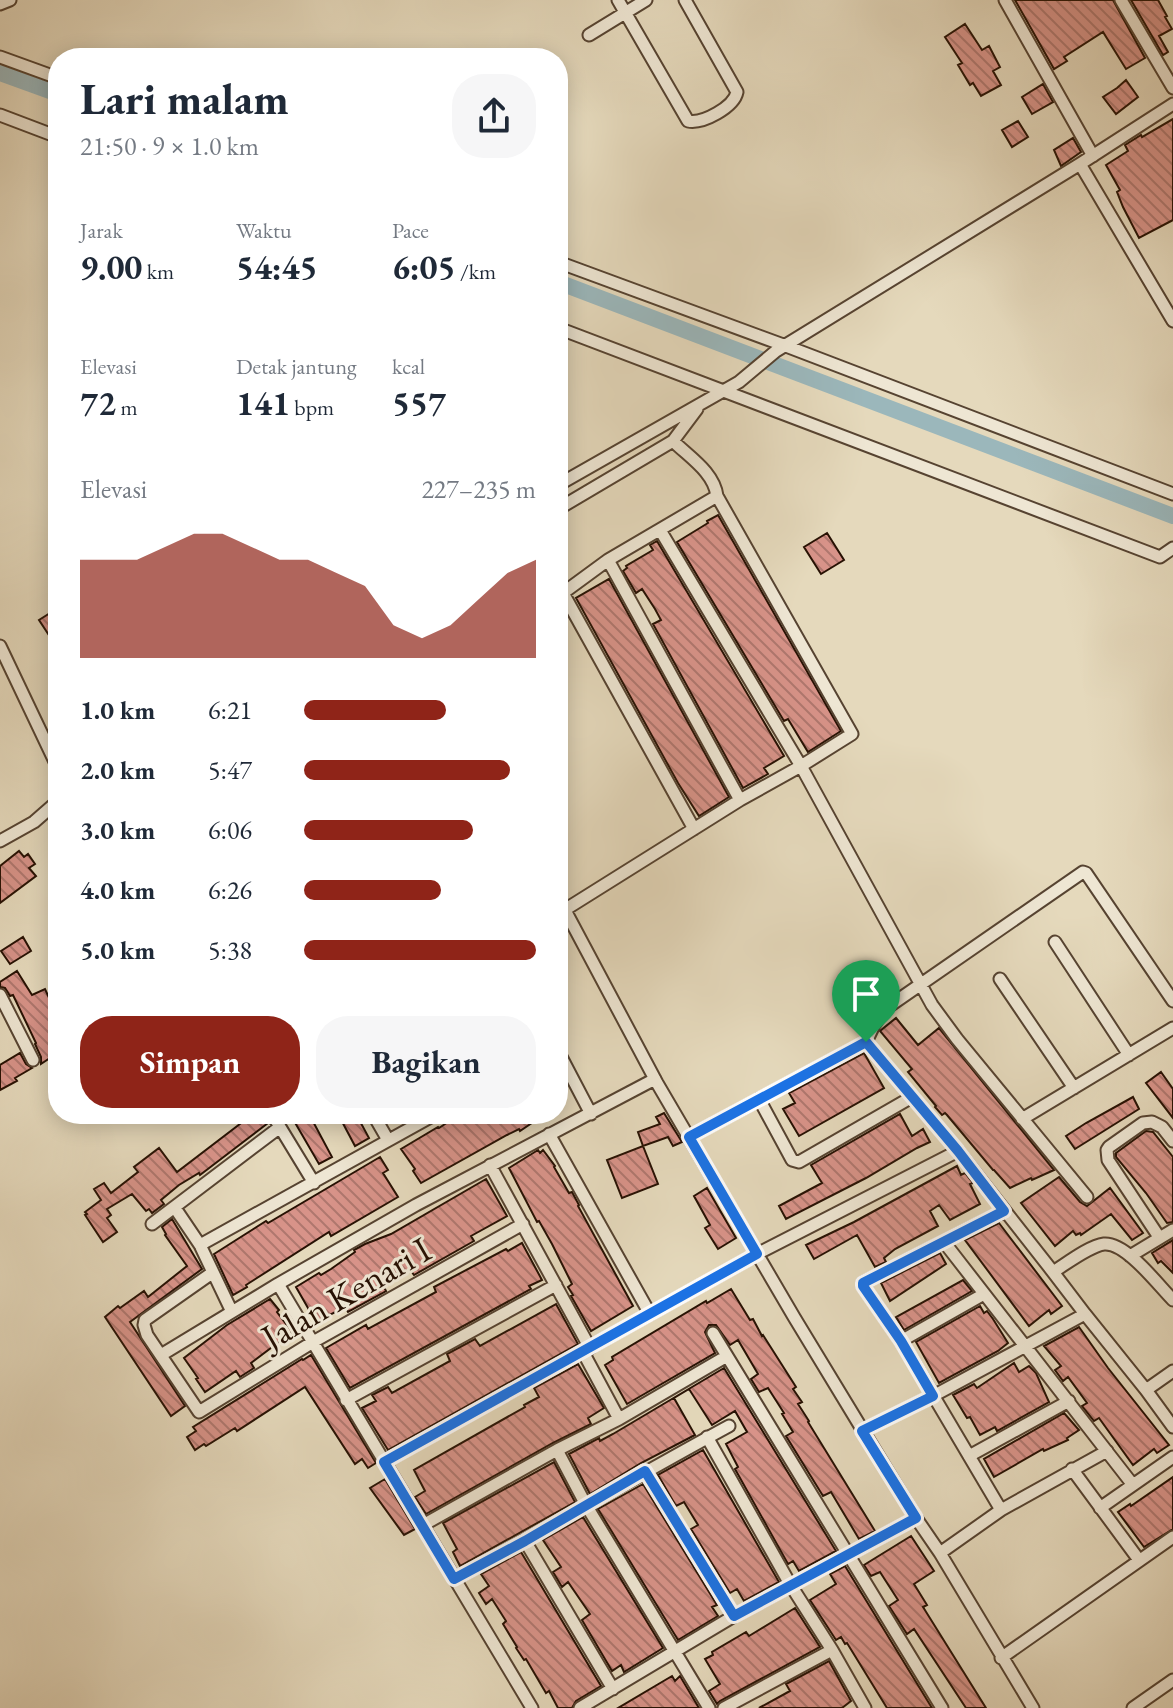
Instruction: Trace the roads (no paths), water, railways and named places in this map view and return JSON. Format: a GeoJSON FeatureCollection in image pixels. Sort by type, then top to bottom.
{"type":"FeatureCollection","features":[{"type":"Feature","properties":{"kind":"street"},"geometry":{"type":"LineString","coordinates":[[0,4],[10,0]]}},
{"type":"Feature","properties":{"kind":"street"},"geometry":{"type":"LineString","coordinates":[[618,0],[688,121],[701,122],[732,103],[737,92],[685,0]]}},
{"type":"Feature","properties":{"kind":"street"},"geometry":{"type":"LineString","coordinates":[[589,35],[646,0]]}},
{"type":"Feature","properties":{"kind":"street"},"geometry":{"type":"LineString","coordinates":[[1005,0],[1093,156]]}},
{"type":"Feature","properties":{"kind":"street"},"geometry":{"type":"LineString","coordinates":[[1121,0],[1173,88]]}},
{"type":"Feature","properties":{"kind":"street"},"geometry":{"type":"LineString","coordinates":[[0,57],[48,74]]}},
{"type":"Feature","properties":{"kind":"street"},"geometry":{"type":"LineString","coordinates":[[568,479],[739,382],[781,348],[1173,104]]}},
{"type":"Feature","properties":{"kind":"street"},"geometry":{"type":"LineString","coordinates":[[0,115],[48,133]]}},
{"type":"Feature","properties":{"kind":"street"},"geometry":{"type":"LineString","coordinates":[[1080,164],[1173,321]]}},
{"type":"Feature","properties":{"kind":"street"},"geometry":{"type":"LineString","coordinates":[[568,266],[1173,494]]}},
{"type":"Feature","properties":{"kind":"street"},"geometry":{"type":"LineString","coordinates":[[568,332],[1160,557],[1173,548]]}},
{"type":"Feature","properties":{"kind":"street"},"geometry":{"type":"LineString","coordinates":[[568,503],[673,441],[701,403]]}},
{"type":"Feature","properties":{"kind":"street"},"geometry":{"type":"LineString","coordinates":[[568,908],[852,734],[717,496],[711,478],[673,441]]}},
{"type":"Feature","properties":{"kind":"street"},"geometry":{"type":"LineString","coordinates":[[568,589],[608,560],[717,496]]}},
{"type":"Feature","properties":{"kind":"street"},"geometry":{"type":"LineString","coordinates":[[660,530],[801,766],[932,1005],[1087,1197]]}},
{"type":"Feature","properties":{"kind":"street"},"geometry":{"type":"LineString","coordinates":[[608,560],[740,800]]}},
{"type":"Feature","properties":{"kind":"street"},"geometry":{"type":"LineString","coordinates":[[568,602],[694,829]]}},
{"type":"Feature","properties":{"kind":"street"},"geometry":{"type":"LineString","coordinates":[[0,646],[48,747]]}},
{"type":"Feature","properties":{"kind":"street"},"geometry":{"type":"LineString","coordinates":[[0,841],[34,822],[48,810]]}},
{"type":"Feature","properties":{"kind":"street"},"geometry":{"type":"LineString","coordinates":[[689,1137],[866,1042],[885,1009],[1083,872],[1173,1001]]}},
{"type":"Feature","properties":{"kind":"street"},"geometry":{"type":"LineString","coordinates":[[568,913],[655,1079],[757,1254],[1033,1708]]}},
{"type":"Feature","properties":{"kind":"street"},"geometry":{"type":"LineString","coordinates":[[1055,942],[1129,1055]]}},
{"type":"Feature","properties":{"kind":"street"},"geometry":{"type":"LineString","coordinates":[[1000,979],[1074,1088]]}},
{"type":"Feature","properties":{"kind":"street"},"geometry":{"type":"LineString","coordinates":[[0,995],[33,1060]]}},
{"type":"Feature","properties":{"kind":"street"},"geometry":{"type":"LineString","coordinates":[[1022,1119],[1173,1028]]}},
{"type":"Feature","properties":{"kind":"street"},"geometry":{"type":"LineString","coordinates":[[866,1042],[958,1151],[1173,1427]]}},
{"type":"Feature","properties":{"kind":"street"},"geometry":{"type":"LineString","coordinates":[[568,1070],[591,1114]]}},
{"type":"Feature","properties":{"kind":"street"},"geometry":{"type":"LineString","coordinates":[[212,1273],[145,1320],[147,1335],[161,1355],[416,1205],[655,1079]]}},
{"type":"Feature","properties":{"kind":"street"},"geometry":{"type":"LineString","coordinates":[[759,1099],[792,1160],[799,1162],[912,1097]]}},
{"type":"Feature","properties":{"kind":"street"},"geometry":{"type":"LineString","coordinates":[[1159,1237],[1108,1160],[1107,1150],[1143,1123],[1152,1122],[1162,1127],[1173,1141]]}},
{"type":"Feature","properties":{"kind":"street"},"geometry":{"type":"LineString","coordinates":[[278,1124],[314,1183]]}},
{"type":"Feature","properties":{"kind":"street"},"geometry":{"type":"LineString","coordinates":[[379,1124],[388,1140]]}},
{"type":"Feature","properties":{"kind":"street"},"geometry":{"type":"LineString","coordinates":[[200,1245],[418,1124]]}},
{"type":"Feature","properties":{"kind":"street"},"geometry":{"type":"LineString","coordinates":[[152,1224],[280,1127]]}},
{"type":"Feature","properties":{"kind":"street"},"geometry":{"type":"LineString","coordinates":[[549,1134],[650,1314]]}},
{"type":"Feature","properties":{"kind":"street"},"geometry":{"type":"LineString","coordinates":[[384,1462],[757,1254],[958,1151]]}},
{"type":"Feature","properties":{"kind":"street"},"geometry":{"type":"LineString","coordinates":[[490,1165],[556,1285],[619,1419]]}},
{"type":"Feature","properties":{"kind":"street"},"geometry":{"type":"LineString","coordinates":[[175,1208],[200,1245],[232,1312]]}},
{"type":"Feature","properties":{"kind":"street"},"geometry":{"type":"LineString","coordinates":[[1001,1510],[863,1283],[1004,1211]]}},
{"type":"Feature","properties":{"kind":"street","name":"Jalan Kenari I"},"geometry":{"type":"LineString","coordinates":[[161,1355],[199,1412],[313,1342],[523,1224]]}},
{"type":"Feature","properties":{"kind":"street"},"geometry":{"type":"LineString","coordinates":[[1130,1256],[1173,1230]]}},
{"type":"Feature","properties":{"kind":"street"},"geometry":{"type":"LineString","coordinates":[[944,1242],[1133,1485]]}},
{"type":"Feature","properties":{"kind":"street"},"geometry":{"type":"LineString","coordinates":[[1053,1272],[1094,1247],[1112,1245],[1124,1250],[1173,1300]]}},
{"type":"Feature","properties":{"kind":"street"},"geometry":{"type":"LineString","coordinates":[[278,1284],[532,1708]]}},
{"type":"Feature","properties":{"kind":"street"},"geometry":{"type":"LineString","coordinates":[[346,1400],[556,1285]]}},
{"type":"Feature","properties":{"kind":"street"},"geometry":{"type":"LineString","coordinates":[[901,1341],[984,1294]]}},
{"type":"Feature","properties":{"kind":"street"},"geometry":{"type":"LineString","coordinates":[[862,1431],[1085,1314]]}},
{"type":"Feature","properties":{"kind":"street"},"geometry":{"type":"LineString","coordinates":[[713,1333],[942,1708]]}},
{"type":"Feature","properties":{"kind":"street"},"geometry":{"type":"LineString","coordinates":[[423,1525],[619,1419],[727,1356]]}},
{"type":"Feature","properties":{"kind":"street"},"geometry":{"type":"LineString","coordinates":[[1146,1390],[1173,1371]]}},
{"type":"Feature","properties":{"kind":"street"},"geometry":{"type":"LineString","coordinates":[[969,1456],[1069,1401]]}},
{"type":"Feature","properties":{"kind":"street"},"geometry":{"type":"LineString","coordinates":[[454,1579],[729,1426]]}},
{"type":"Feature","properties":{"kind":"street"},"geometry":{"type":"LineString","coordinates":[[707,1437],[790,1584],[832,1650],[860,1706]]}},
{"type":"Feature","properties":{"kind":"street"},"geometry":{"type":"LineString","coordinates":[[557,1450],[586,1505],[709,1708]]}},
{"type":"Feature","properties":{"kind":"street"},"geometry":{"type":"LineString","coordinates":[[940,1553],[1001,1510],[1107,1451]]}},
{"type":"Feature","properties":{"kind":"street"},"geometry":{"type":"LineString","coordinates":[[1100,1508],[1173,1457]]}},
{"type":"Feature","properties":{"kind":"street"},"geometry":{"type":"LineString","coordinates":[[1072,1469],[1139,1560]]}},
{"type":"Feature","properties":{"kind":"street"},"geometry":{"type":"LineString","coordinates":[[645,1471],[734,1616]]}},
{"type":"Feature","properties":{"kind":"street"},"geometry":{"type":"LineString","coordinates":[[580,1708],[790,1584],[916,1518]]}},
{"type":"Feature","properties":{"kind":"street"},"geometry":{"type":"LineString","coordinates":[[1001,1658],[1173,1537]]}},
{"type":"Feature","properties":{"kind":"street"},"geometry":{"type":"LineString","coordinates":[[525,1541],[613,1689]]}},
{"type":"Feature","properties":{"kind":"street"},"geometry":{"type":"LineString","coordinates":[[724,1708],[832,1650]]}},
{"type":"Feature","properties":{"kind":"street"},"geometry":{"type":"LineString","coordinates":[[1133,1708],[1173,1680]]}},
{"type":"Feature","properties":{"kind":"waterway"},"geometry":{"type":"LineString","coordinates":[[0,73],[48,90]]}},
{"type":"Feature","properties":{"kind":"waterway"},"geometry":{"type":"LineString","coordinates":[[568,286],[1173,516]]}}]}
